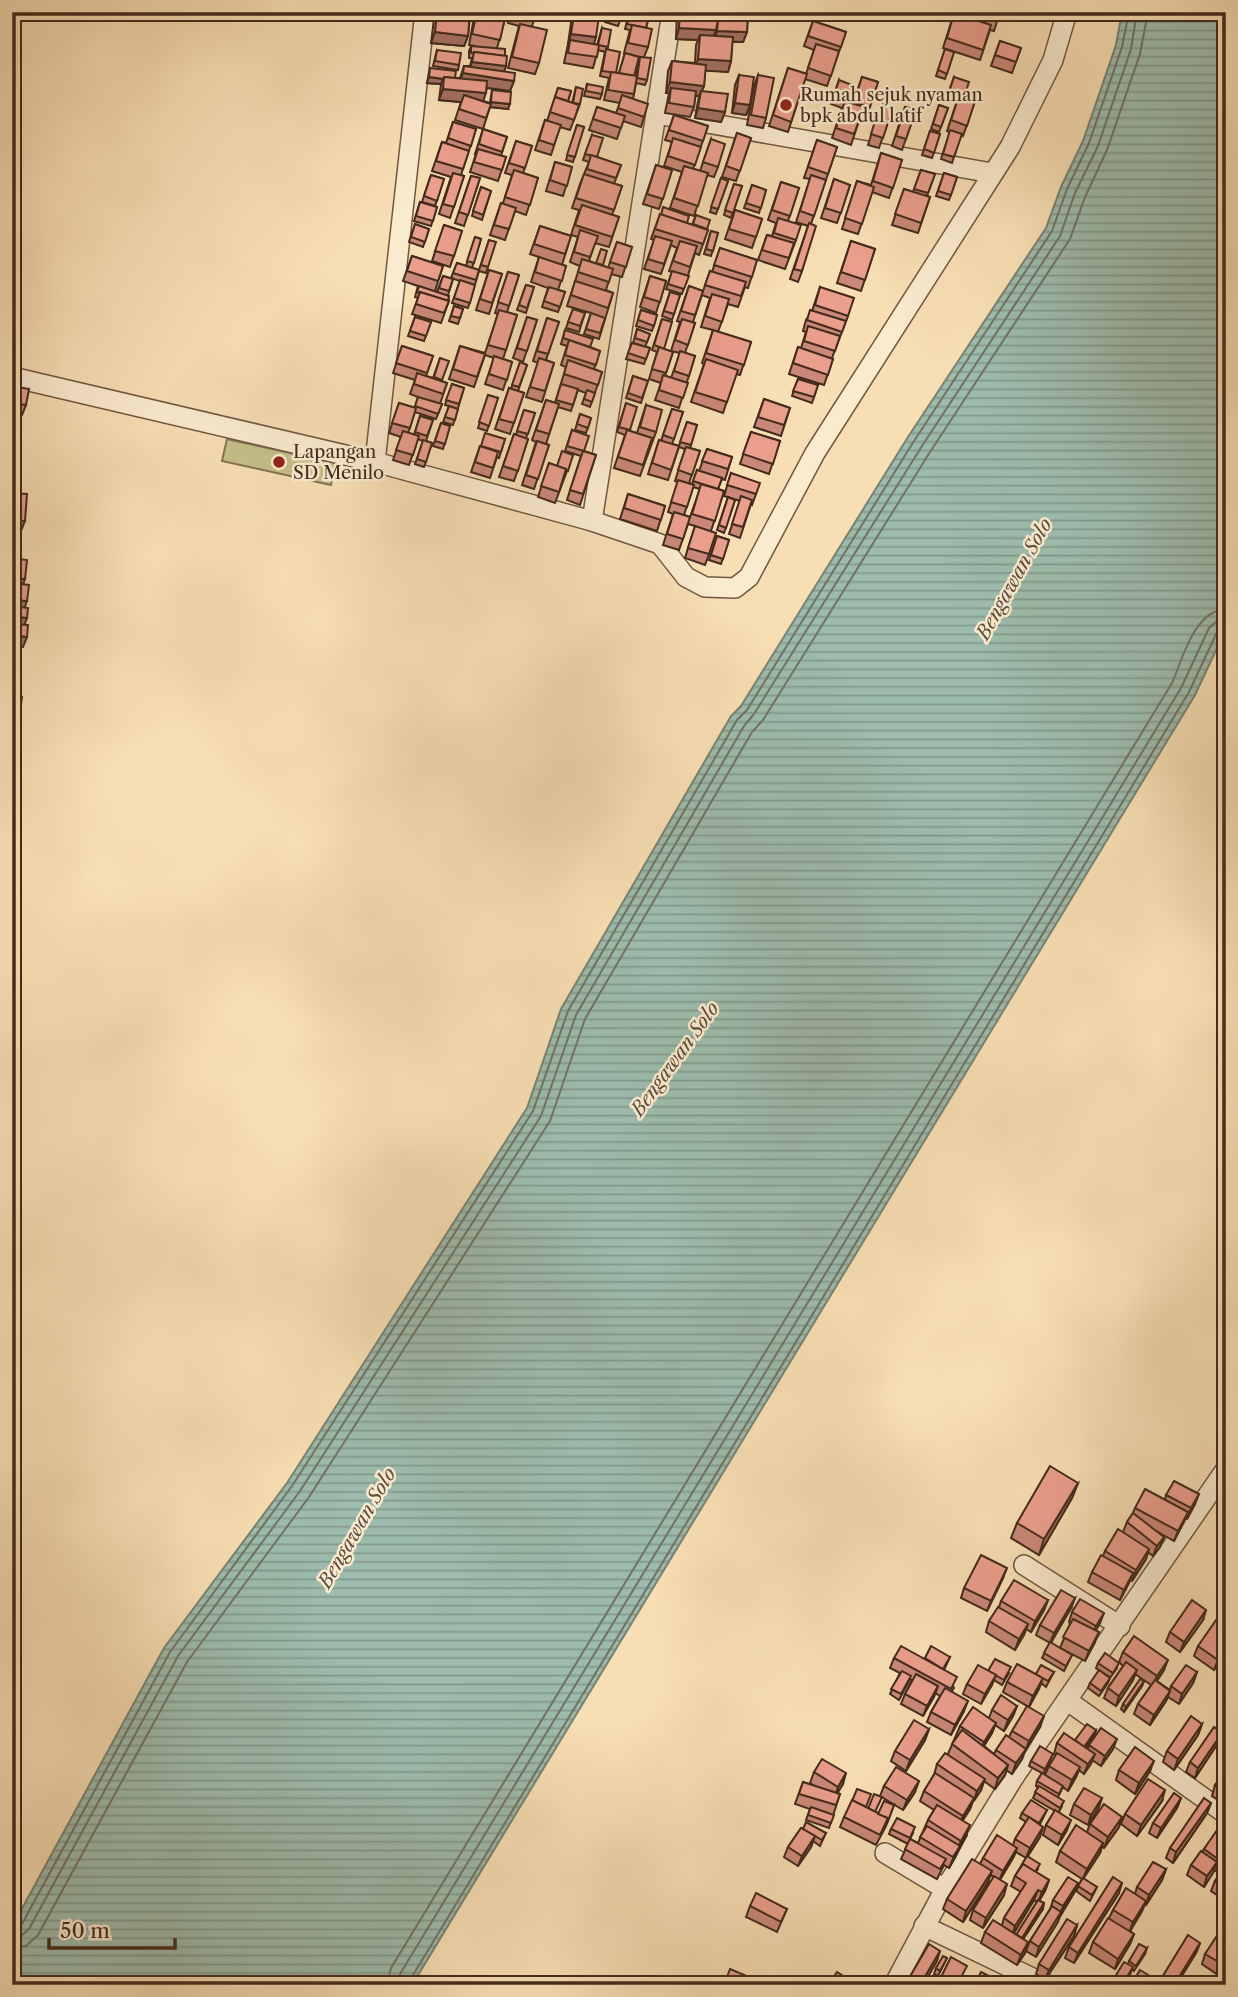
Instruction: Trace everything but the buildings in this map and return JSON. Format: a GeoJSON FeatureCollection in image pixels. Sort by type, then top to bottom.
{"type":"FeatureCollection","features":[{"type":"Feature","properties":{"kind":"street"},"geometry":{"type":"LineString","coordinates":[[375,462],[425,12]]}},
{"type":"Feature","properties":{"kind":"street"},"geometry":{"type":"LineString","coordinates":[[592,522],[672,12]]}},
{"type":"Feature","properties":{"kind":"street"},"geometry":{"type":"LineString","coordinates":[[12,377],[375,462],[592,522],[660,544],[686,577],[705,587],[735,587],[749,577],[814,453],[1010,146],[1053,60],[1067,12]]}},
{"type":"Feature","properties":{"kind":"street"},"geometry":{"type":"LineString","coordinates":[[656,114],[992,173]]}},
{"type":"Feature","properties":{"kind":"street"},"geometry":{"type":"LineString","coordinates":[[894,1985],[945,1889],[1014,1777],[1226,1469]]}},
{"type":"Feature","properties":{"kind":"street"},"geometry":{"type":"LineString","coordinates":[[1024,1565],[1120,1626]]}},
{"type":"Feature","properties":{"kind":"street"},"geometry":{"type":"LineString","coordinates":[[1068,1701],[1226,1814]]}},
{"type":"Feature","properties":{"kind":"street"},"geometry":{"type":"LineString","coordinates":[[885,1853],[945,1889]]}},
{"type":"Feature","properties":{"kind":"street"},"geometry":{"type":"LineString","coordinates":[[924,1926],[1047,1985]]}},
{"type":"Feature","properties":{"kind":"shaded area","name":"Lapangan SD Menilo"},"geometry":{"type":"Polygon","coordinates":[[[227,439],[336,463],[331,485],[222,461],[227,439]]]}},
{"type":"Feature","properties":{"kind":"water","name":"Bengawan Solo"},"geometry":{"type":"Polygon","coordinates":[[[1122,12],[1226,12],[1226,629],[1195,695],[412,1985],[12,1985],[12,1927],[164,1648],[287,1483],[527,1108],[561,1009],[731,716],[741,706],[908,437],[1046,228],[1061,187],[1083,141],[1116,45],[1122,12]]]}},
{"type":"Feature","properties":{"kind":"place","name":"Rumah sejuk nyaman bpk abdul latif"},"geometry":{"type":"Point","coordinates":[786,105]}},
{"type":"Feature","properties":{"kind":"place","name":"Lapangan SD Menilo"},"geometry":{"type":"Point","coordinates":[279,462]}}]}
